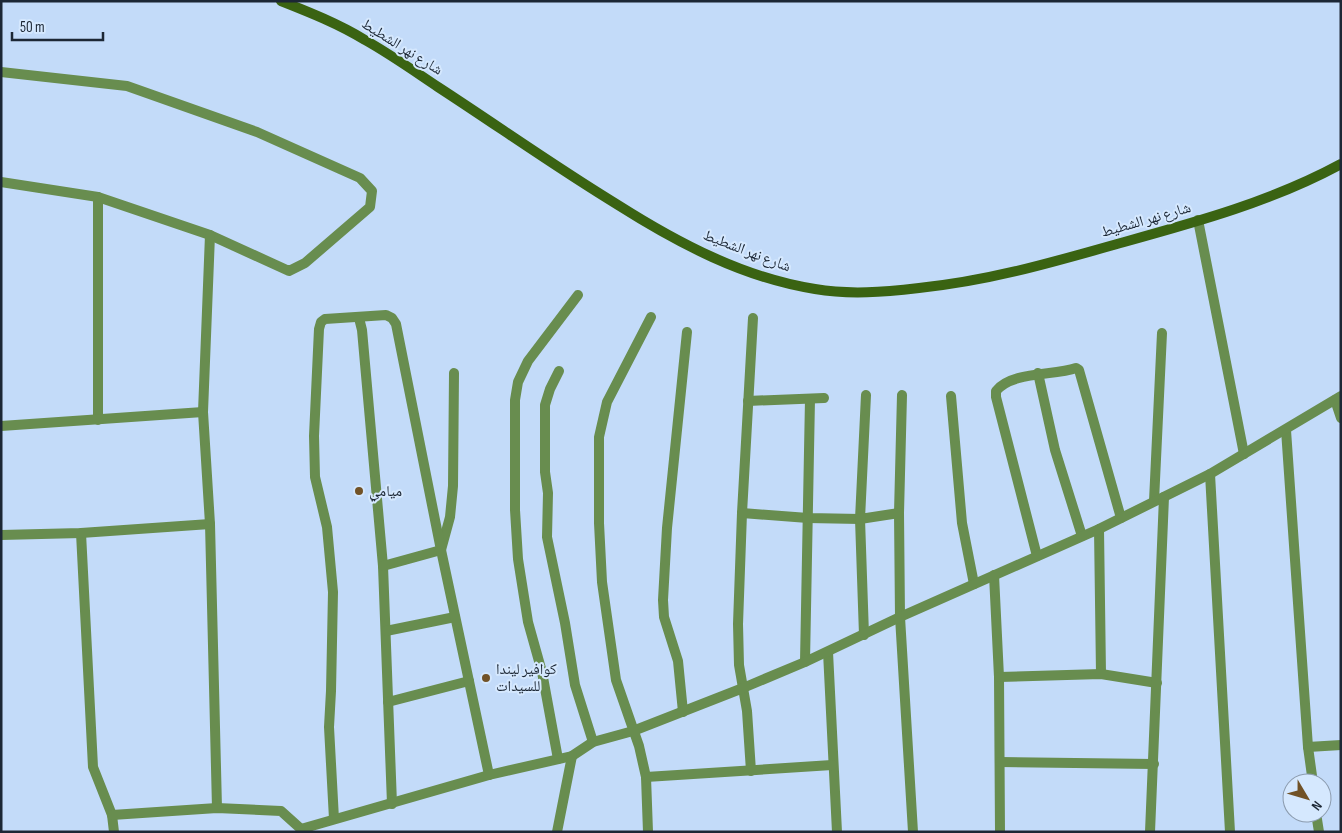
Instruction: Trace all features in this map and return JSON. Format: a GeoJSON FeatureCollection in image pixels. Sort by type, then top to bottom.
{"type":"FeatureCollection","features":[{"type":"Feature","properties":{"kind":"main road","name":"شارع نهر الشطيط"},"geometry":{"type":"LineString","coordinates":[[281,1],[365,40],[645,222],[722,261],[794,285],[832,291],[870,293],[968,282],[1044,265],[1264,200],[1294,188],[1341,164]]}},
{"type":"Feature","properties":{"kind":"street"},"geometry":{"type":"LineString","coordinates":[[1,72],[128,86],[257,132],[360,178],[372,190],[370,207],[305,263],[289,271],[210,235],[98,197],[1,182]]}},
{"type":"Feature","properties":{"kind":"street"},"geometry":{"type":"LineString","coordinates":[[98,197],[98,420]]}},
{"type":"Feature","properties":{"kind":"street"},"geometry":{"type":"LineString","coordinates":[[1198,220],[1244,454]]}},
{"type":"Feature","properties":{"kind":"street"},"geometry":{"type":"LineString","coordinates":[[210,235],[203,412],[210,524],[216,808]]}},
{"type":"Feature","properties":{"kind":"street"},"geometry":{"type":"LineString","coordinates":[[558,759],[542,672],[528,622],[518,560],[515,510],[515,400],[518,382],[528,361],[578,295]]}},
{"type":"Feature","properties":{"kind":"street"},"geometry":{"type":"LineString","coordinates":[[334,819],[329,727],[332,691],[333,592],[327,527],[315,478],[314,436],[318,339],[319,329],[325,320],[386,315],[392,318],[396,324],[441,550],[489,775]]}},
{"type":"Feature","properties":{"kind":"street"},"geometry":{"type":"LineString","coordinates":[[648,832],[646,776],[634,731],[616,680],[602,582],[599,523],[599,438],[607,402],[651,317]]}},
{"type":"Feature","properties":{"kind":"street"},"geometry":{"type":"LineString","coordinates":[[359,318],[383,566],[392,804]]}},
{"type":"Feature","properties":{"kind":"street"},"geometry":{"type":"LineString","coordinates":[[751,771],[748,711],[739,665],[738,624],[753,318]]}},
{"type":"Feature","properties":{"kind":"street"},"geometry":{"type":"LineString","coordinates":[[683,712],[678,661],[664,617],[663,600],[667,528],[686,332]]}},
{"type":"Feature","properties":{"kind":"street"},"geometry":{"type":"LineString","coordinates":[[1150,832],[1157,683],[1162,333]]}},
{"type":"Feature","properties":{"kind":"street"},"geometry":{"type":"LineString","coordinates":[[1037,556],[996,391],[1001,384],[1038,373],[1076,368],[1079,370],[1121,518]]}},
{"type":"Feature","properties":{"kind":"street"},"geometry":{"type":"LineString","coordinates":[[559,371],[550,389],[546,405],[545,472],[548,493],[547,537],[565,623],[575,685],[593,742]]}},
{"type":"Feature","properties":{"kind":"street"},"geometry":{"type":"LineString","coordinates":[[441,550],[450,518],[452,494],[454,373]]}},
{"type":"Feature","properties":{"kind":"street"},"geometry":{"type":"LineString","coordinates":[[1038,373],[1055,450],[1082,536]]}},
{"type":"Feature","properties":{"kind":"street"},"geometry":{"type":"LineString","coordinates":[[864,635],[860,519],[866,395]]}},
{"type":"Feature","properties":{"kind":"street"},"geometry":{"type":"LineString","coordinates":[[902,395],[899,512],[900,617],[913,832]]}},
{"type":"Feature","properties":{"kind":"street"},"geometry":{"type":"LineString","coordinates":[[952,396],[962,523],[974,584]]}},
{"type":"Feature","properties":{"kind":"street"},"geometry":{"type":"LineString","coordinates":[[805,662],[810,398]]}},
{"type":"Feature","properties":{"kind":"street"},"geometry":{"type":"LineString","coordinates":[[748,401],[824,398]]}},
{"type":"Feature","properties":{"kind":"street"},"geometry":{"type":"LineString","coordinates":[[112,816],[216,808],[281,812],[300,830],[489,775],[572,756],[593,742],[634,731],[805,662],[900,617],[1099,529],[1210,474],[1338,398],[1341,418]]}},
{"type":"Feature","properties":{"kind":"street"},"geometry":{"type":"LineString","coordinates":[[1,426],[203,412]]}},
{"type":"Feature","properties":{"kind":"street"},"geometry":{"type":"LineString","coordinates":[[1286,430],[1308,747],[1312,773]]}},
{"type":"Feature","properties":{"kind":"street"},"geometry":{"type":"LineString","coordinates":[[1210,474],[1230,832]]}},
{"type":"Feature","properties":{"kind":"street"},"geometry":{"type":"LineString","coordinates":[[742,513],[808,518],[860,519],[899,512]]}},
{"type":"Feature","properties":{"kind":"street"},"geometry":{"type":"LineString","coordinates":[[1,535],[81,533],[210,524]]}},
{"type":"Feature","properties":{"kind":"street"},"geometry":{"type":"LineString","coordinates":[[1099,529],[1101,674]]}},
{"type":"Feature","properties":{"kind":"street"},"geometry":{"type":"LineString","coordinates":[[81,533],[93,767],[112,816],[114,832]]}},
{"type":"Feature","properties":{"kind":"street"},"geometry":{"type":"LineString","coordinates":[[383,566],[441,550]]}},
{"type":"Feature","properties":{"kind":"street"},"geometry":{"type":"LineString","coordinates":[[994,575],[999,677],[1000,832]]}},
{"type":"Feature","properties":{"kind":"street"},"geometry":{"type":"LineString","coordinates":[[386,631],[455,617]]}},
{"type":"Feature","properties":{"kind":"street"},"geometry":{"type":"LineString","coordinates":[[828,652],[836,832]]}},
{"type":"Feature","properties":{"kind":"street"},"geometry":{"type":"LineString","coordinates":[[999,677],[1101,674],[1157,683]]}},
{"type":"Feature","properties":{"kind":"street"},"geometry":{"type":"LineString","coordinates":[[388,702],[469,682]]}},
{"type":"Feature","properties":{"kind":"street"},"geometry":{"type":"LineString","coordinates":[[1308,747],[1341,745]]}},
{"type":"Feature","properties":{"kind":"street"},"geometry":{"type":"LineString","coordinates":[[557,832],[572,756]]}},
{"type":"Feature","properties":{"kind":"street"},"geometry":{"type":"LineString","coordinates":[[1000,762],[1154,764]]}},
{"type":"Feature","properties":{"kind":"street"},"geometry":{"type":"LineString","coordinates":[[646,776],[832,765]]}},
{"type":"Feature","properties":{"kind":"place","name":"ميامي"},"geometry":{"type":"Point","coordinates":[359,491]}},
{"type":"Feature","properties":{"kind":"place","name":"كوافير ليندا للسيدات"},"geometry":{"type":"Point","coordinates":[486,678]}}]}
